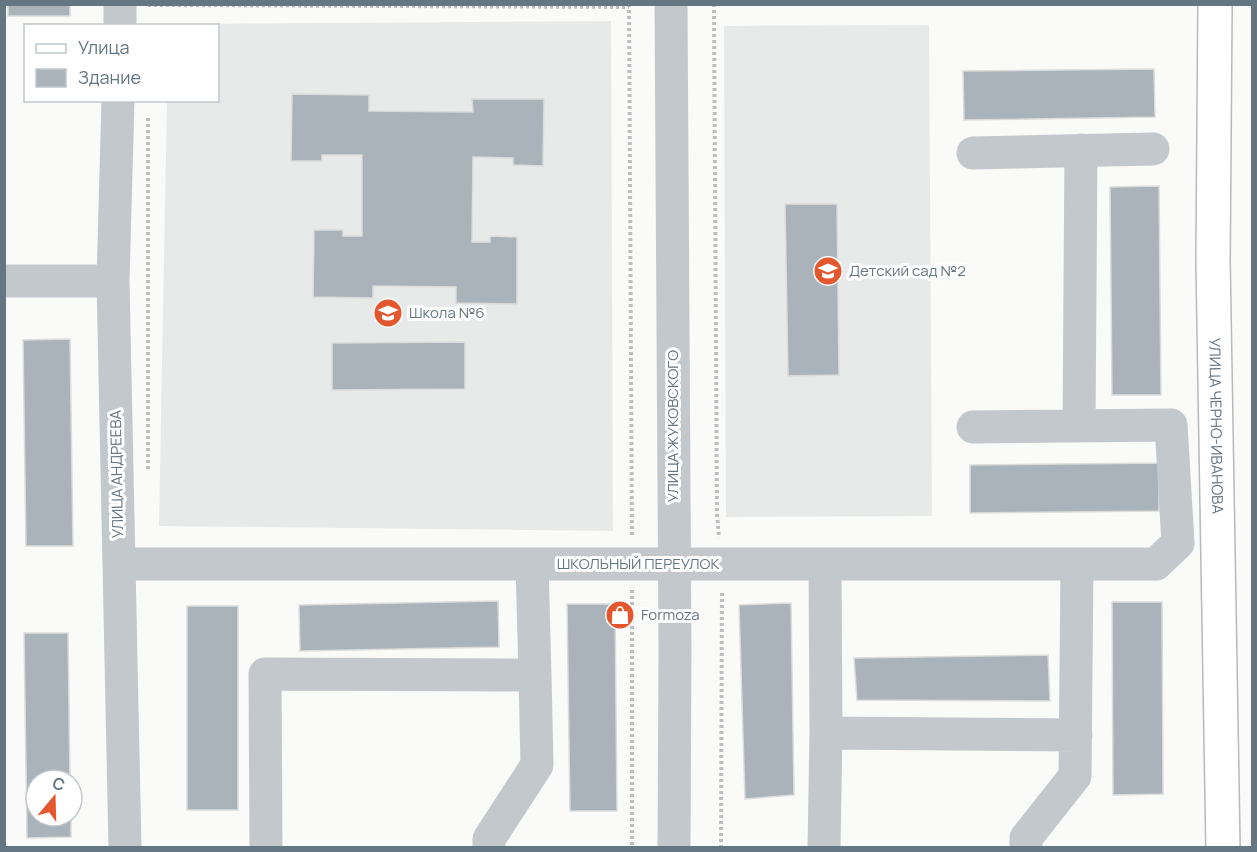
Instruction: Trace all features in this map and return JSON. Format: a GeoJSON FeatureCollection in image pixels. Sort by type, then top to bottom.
{"type":"FeatureCollection","features":[{"type":"Feature","properties":{"kind":"main road","name":"УЛИЦА ЧЕРНО-ИВАНОВА"},"geometry":{"type":"LineString","coordinates":[[1215,4],[1213,261],[1223,848]]}},
{"type":"Feature","properties":{"kind":"street","name":"УЛИЦА ЖУКОВСКОГО"},"geometry":{"type":"LineString","coordinates":[[671,4],[674,848]]}},
{"type":"Feature","properties":{"kind":"street"},"geometry":{"type":"LineString","coordinates":[[121,24],[134,5]]}},
{"type":"Feature","properties":{"kind":"street","name":"УЛИЦА АНДРЕЕВА"},"geometry":{"type":"LineString","coordinates":[[118,102],[113,281],[125,848]]}},
{"type":"Feature","properties":{"kind":"street"},"geometry":{"type":"LineString","coordinates":[[974,153],[1152,149]]}},
{"type":"Feature","properties":{"kind":"street"},"geometry":{"type":"LineString","coordinates":[[973,427],[1079,426],[1081,150]]}},
{"type":"Feature","properties":{"kind":"street"},"geometry":{"type":"LineString","coordinates":[[4,281],[113,281]]}},
{"type":"Feature","properties":{"kind":"street","name":"ШКОЛЬНЫЙ ПЕРЕУЛОК"},"geometry":{"type":"LineString","coordinates":[[119,564],[1156,564],[1178,543],[1171,425],[1079,426]]}},
{"type":"Feature","properties":{"kind":"street"},"geometry":{"type":"LineString","coordinates":[[489,848],[489,839],[537,765],[532,564]]}},
{"type":"Feature","properties":{"kind":"street"},"geometry":{"type":"LineString","coordinates":[[824,848],[825,564]]}},
{"type":"Feature","properties":{"kind":"street"},"geometry":{"type":"LineString","coordinates":[[1026,848],[1026,838],[1076,776],[1077,564]]}},
{"type":"Feature","properties":{"kind":"street"},"geometry":{"type":"LineString","coordinates":[[266,848],[265,674],[535,675]]}},
{"type":"Feature","properties":{"kind":"street"},"geometry":{"type":"LineString","coordinates":[[826,733],[1076,735]]}},
{"type":"Feature","properties":{"kind":"path"},"geometry":{"type":"LineString","coordinates":[[714,4],[717,514],[722,564],[721,848]]}},
{"type":"Feature","properties":{"kind":"path"},"geometry":{"type":"LineString","coordinates":[[134,5],[629,6],[632,848]]}},
{"type":"Feature","properties":{"kind":"path"},"geometry":{"type":"LineString","coordinates":[[148,112],[148,472]]}},
{"type":"Feature","properties":{"kind":"shaded area","name":"Школа №6"},"geometry":{"type":"Polygon","coordinates":[[[611,21],[613,531],[159,526],[167,102],[219,102],[219,24],[169,24],[611,21]]]}},
{"type":"Feature","properties":{"kind":"shaded area","name":"Детский сад №2"},"geometry":{"type":"Polygon","coordinates":[[[929,25],[932,516],[726,517],[724,26],[929,25]]]}},
{"type":"Feature","properties":{"kind":"building"},"geometry":{"type":"Polygon","coordinates":[[[8,4],[70,4],[70,16],[8,16],[8,4]]]}},
{"type":"Feature","properties":{"kind":"building"},"geometry":{"type":"Polygon","coordinates":[[[1154,69],[1155,117],[964,120],[963,71],[1154,69]]]}},
{"type":"Feature","properties":{"kind":"building"},"geometry":{"type":"Polygon","coordinates":[[[292,94],[369,95],[369,111],[473,112],[472,99],[544,99],[543,166],[513,165],[513,158],[473,157],[472,242],[490,242],[490,236],[517,237],[517,304],[456,303],[456,287],[373,286],[373,298],[313,297],[314,230],[343,230],[343,236],[362,236],[362,155],[322,155],[322,161],[291,161],[292,94]]]}},
{"type":"Feature","properties":{"kind":"building"},"geometry":{"type":"Polygon","coordinates":[[[1159,186],[1161,395],[1112,395],[1110,187],[1159,186]]]}},
{"type":"Feature","properties":{"kind":"building"},"geometry":{"type":"Polygon","coordinates":[[[785,204],[837,204],[839,375],[788,376],[785,204]]]}},
{"type":"Feature","properties":{"kind":"building"},"geometry":{"type":"Polygon","coordinates":[[[70,339],[73,546],[26,546],[23,340],[70,339]]]}},
{"type":"Feature","properties":{"kind":"building"},"geometry":{"type":"Polygon","coordinates":[[[465,342],[465,389],[332,390],[332,343],[465,342]]]}},
{"type":"Feature","properties":{"kind":"building"},"geometry":{"type":"Polygon","coordinates":[[[1159,463],[1159,511],[970,513],[970,465],[1159,463]]]}},
{"type":"Feature","properties":{"kind":"building"},"geometry":{"type":"Polygon","coordinates":[[[498,601],[499,647],[300,651],[299,605],[498,601]]]}},
{"type":"Feature","properties":{"kind":"building"},"geometry":{"type":"Polygon","coordinates":[[[1112,602],[1162,602],[1163,794],[1113,795],[1112,602]]]}},
{"type":"Feature","properties":{"kind":"building"},"geometry":{"type":"Polygon","coordinates":[[[791,603],[794,795],[745,799],[739,605],[791,603]]]}},
{"type":"Feature","properties":{"kind":"building"},"geometry":{"type":"Polygon","coordinates":[[[567,604],[615,604],[617,811],[570,811],[567,604]]]}},
{"type":"Feature","properties":{"kind":"building"},"geometry":{"type":"Polygon","coordinates":[[[187,606],[238,606],[238,810],[187,810],[187,606]]]}},
{"type":"Feature","properties":{"kind":"building"},"geometry":{"type":"Polygon","coordinates":[[[24,633],[68,633],[70,768],[26,768],[24,633]]]}},
{"type":"Feature","properties":{"kind":"building"},"geometry":{"type":"Polygon","coordinates":[[[1048,655],[1050,701],[857,700],[854,658],[1048,655]]]}},
{"type":"Feature","properties":{"kind":"building"},"geometry":{"type":"Polygon","coordinates":[[[27,828],[71,828],[71,837],[27,838],[27,828]]]}},
{"type":"Feature","properties":{"kind":"place","name":"Детский сад №2"},"geometry":{"type":"Point","coordinates":[828,271]}},
{"type":"Feature","properties":{"kind":"place","name":"Школа №6"},"geometry":{"type":"Point","coordinates":[388,313]}},
{"type":"Feature","properties":{"kind":"place","name":"Formoza"},"geometry":{"type":"Point","coordinates":[620,615]}}]}
